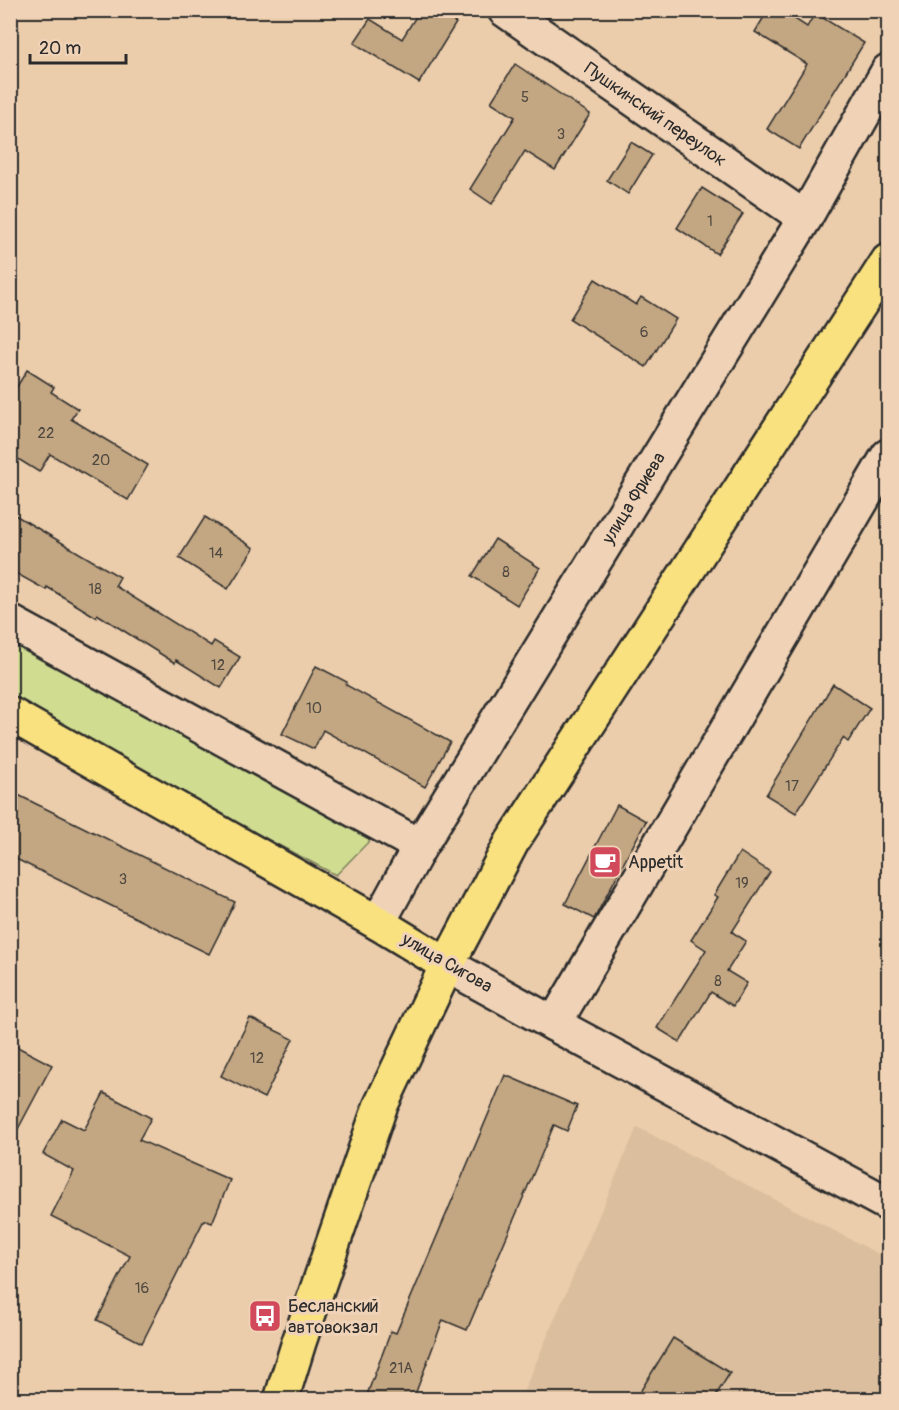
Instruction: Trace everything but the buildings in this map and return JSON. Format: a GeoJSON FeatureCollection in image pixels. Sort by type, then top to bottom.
{"type":"FeatureCollection","features":[{"type":"Feature","properties":{"kind":"main road"},"geometry":{"type":"LineString","coordinates":[[281,1400],[380,1107],[447,965],[512,842],[888,261]]}},
{"type":"Feature","properties":{"kind":"main road","name":"улица Сигова"},"geometry":{"type":"LineString","coordinates":[[10,714],[378,923],[447,965]]}},
{"type":"Feature","properties":{"kind":"street","name":"Пушкинский переулок"},"geometry":{"type":"LineString","coordinates":[[505,10],[805,218]]}},
{"type":"Feature","properties":{"kind":"street","name":"улица Фриева"},"geometry":{"type":"LineString","coordinates":[[378,923],[420,846],[805,218],[888,71]]}},
{"type":"Feature","properties":{"kind":"street"},"geometry":{"type":"LineString","coordinates":[[554,1024],[888,456]]}},
{"type":"Feature","properties":{"kind":"street"},"geometry":{"type":"LineString","coordinates":[[10,622],[420,846]]}},
{"type":"Feature","properties":{"kind":"street","name":"улица Сигова"},"geometry":{"type":"LineString","coordinates":[[447,965],[888,1204]]}},
{"type":"Feature","properties":{"kind":"shaded area"},"geometry":{"type":"Polygon","coordinates":[[[637,1127],[888,1259],[888,1399],[520,1400],[637,1127]]]}},
{"type":"Feature","properties":{"kind":"green space"},"geometry":{"type":"Polygon","coordinates":[[[10,634],[378,832],[336,875],[11,705],[10,634]]]}},
{"type":"Feature","properties":{"kind":"place","name":"Appetit"},"geometry":{"type":"Point","coordinates":[605,862]}},
{"type":"Feature","properties":{"kind":"place","name":"Бесланский автовокзал"},"geometry":{"type":"Point","coordinates":[265,1316]}}]}
